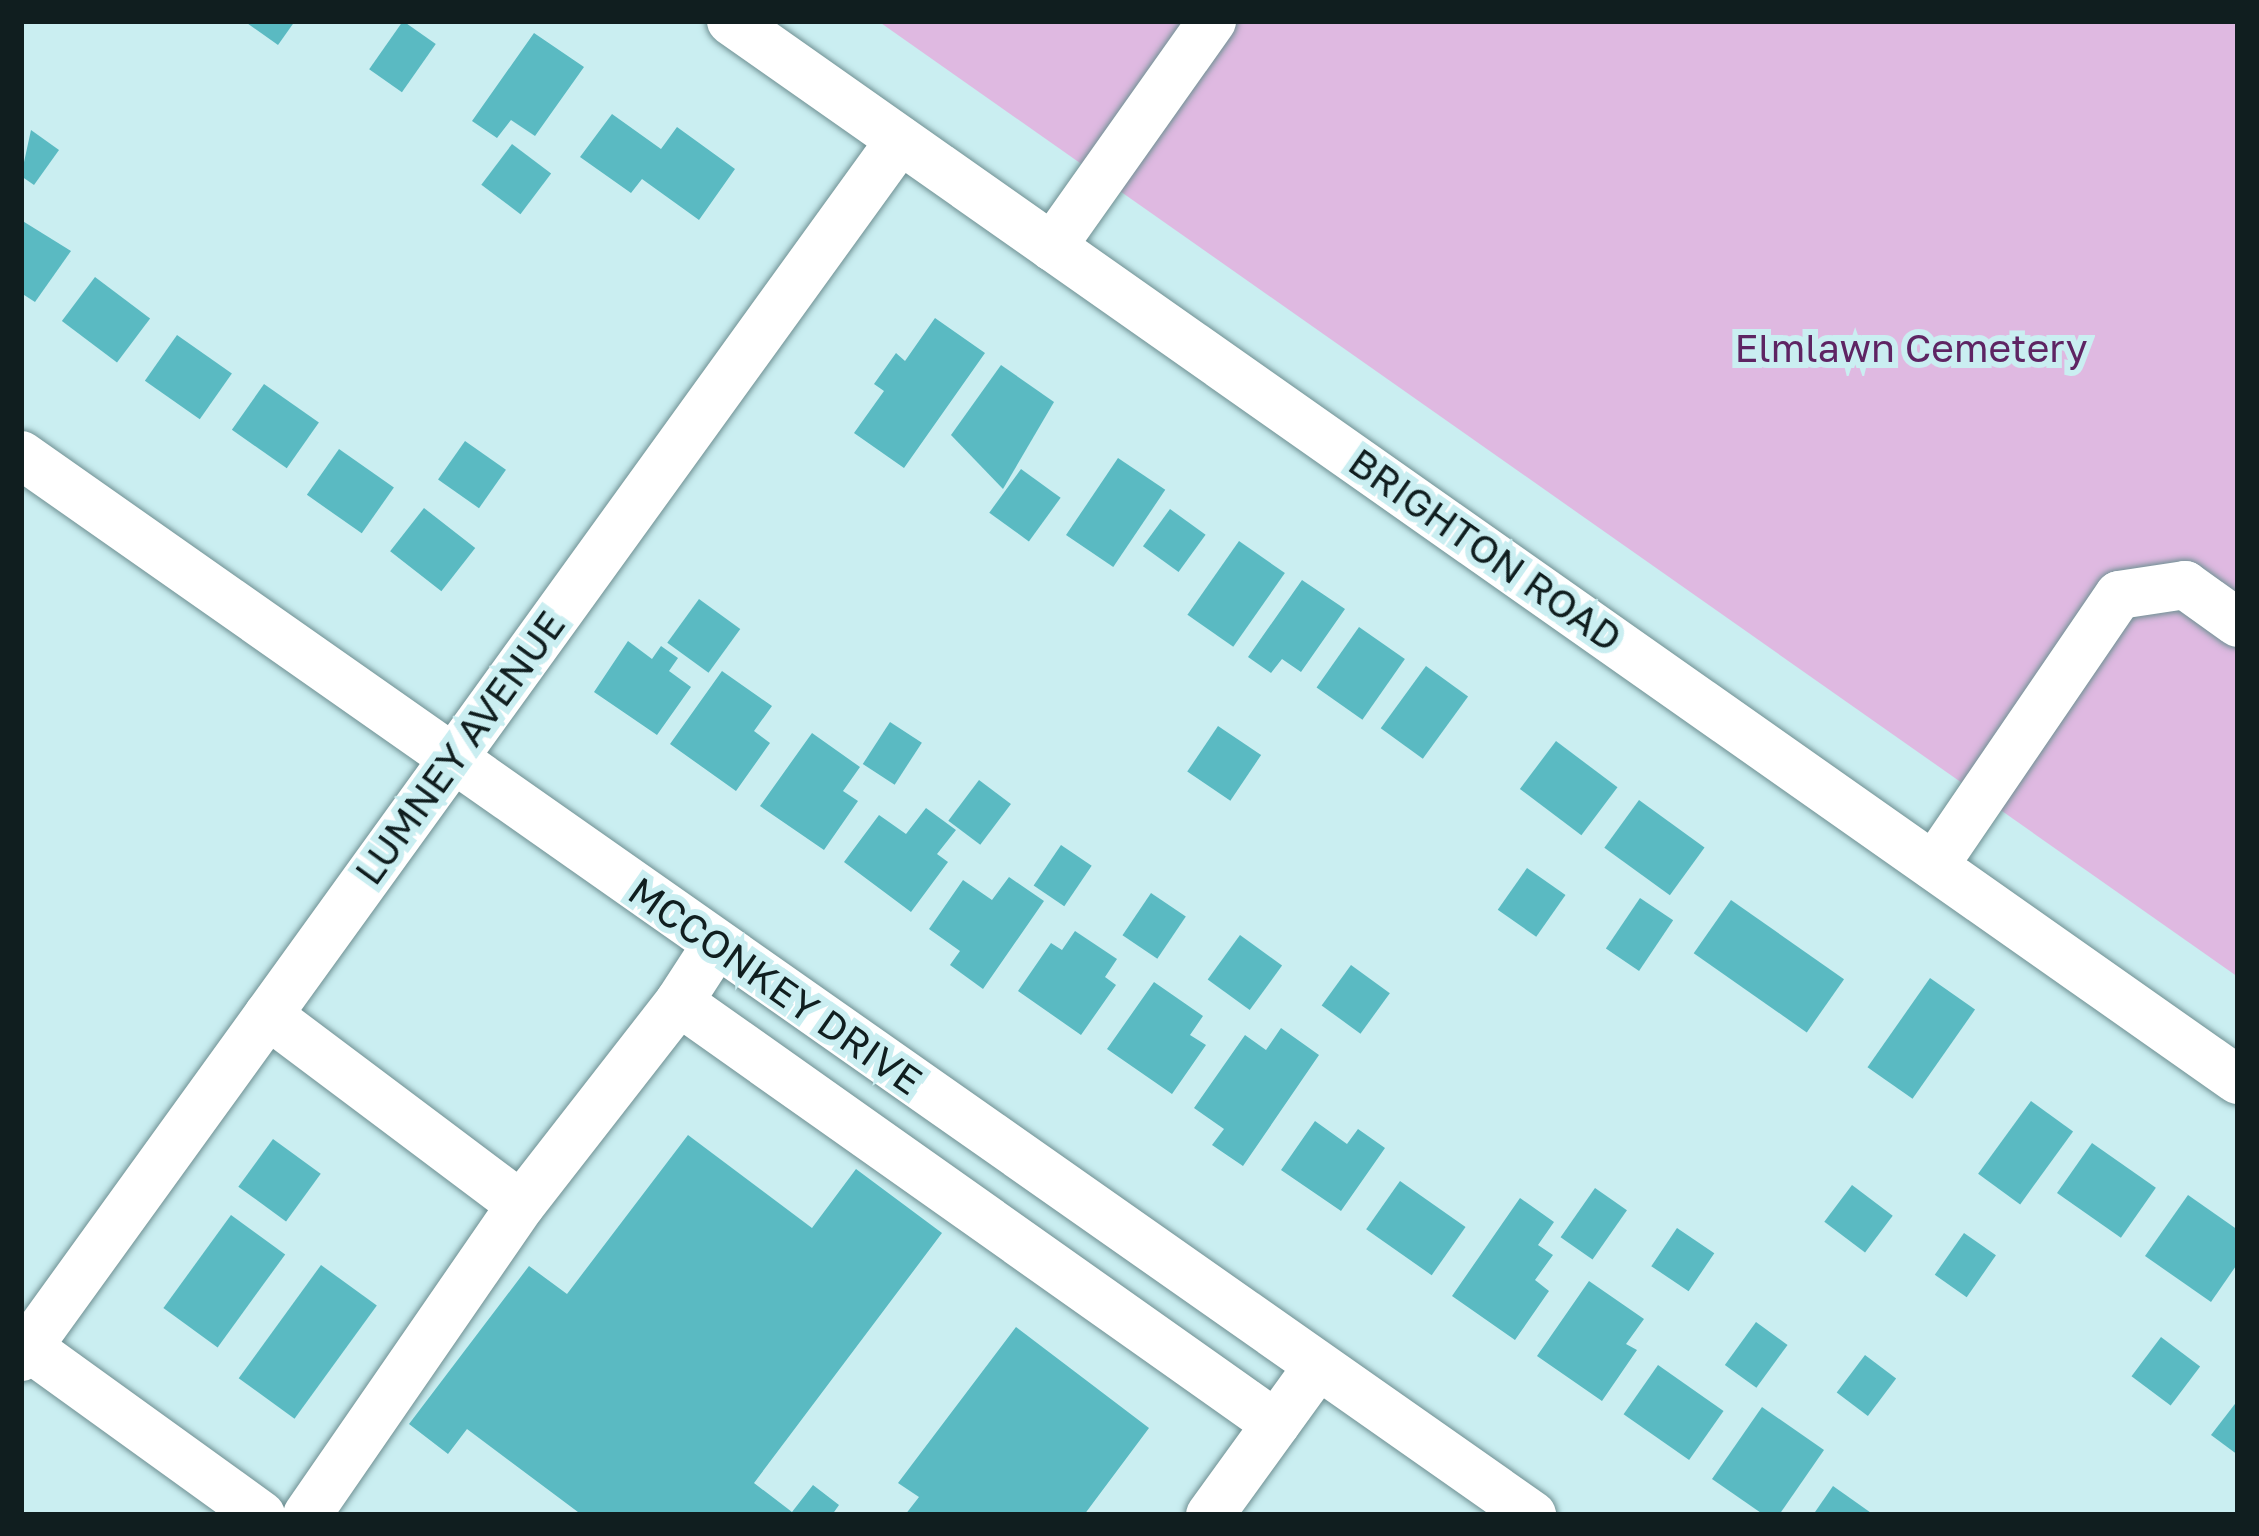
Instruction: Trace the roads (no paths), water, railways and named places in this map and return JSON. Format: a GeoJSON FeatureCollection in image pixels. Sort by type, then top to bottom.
{"type":"FeatureCollection","features":[{"type":"Feature","properties":{"kind":"street","name":"BRIGHTON ROAD"},"geometry":{"type":"LineString","coordinates":[[731,21],[2237,1078]]}},
{"type":"Feature","properties":{"kind":"street"},"geometry":{"type":"LineString","coordinates":[[1052,247],[1212,21]]}},
{"type":"Feature","properties":{"kind":"street","name":"LUMNEY AVENUE"},"geometry":{"type":"LineString","coordinates":[[23,1349],[900,140]]}},
{"type":"Feature","properties":{"kind":"street","name":"MCCONKEY DRIVE"},"geometry":{"type":"LineString","coordinates":[[21,455],[1532,1515]]}},
{"type":"Feature","properties":{"kind":"street"},"geometry":{"type":"LineString","coordinates":[[1934,866],[2119,595],[2186,585],[2238,623]]}},
{"type":"Feature","properties":{"kind":"street"},"geometry":{"type":"LineString","coordinates":[[307,1515],[520,1205],[679,1002],[716,945]]}},
{"type":"Feature","properties":{"kind":"street"},"geometry":{"type":"LineString","coordinates":[[679,1002],[1276,1424]]}},
{"type":"Feature","properties":{"kind":"street"},"geometry":{"type":"LineString","coordinates":[[268,1015],[520,1205]]}},
{"type":"Feature","properties":{"kind":"street"},"geometry":{"type":"LineString","coordinates":[[23,1349],[261,1515]]}},
{"type":"Feature","properties":{"kind":"street"},"geometry":{"type":"LineString","coordinates":[[1225,1510],[1276,1424],[1318,1366]]}},
{"type":"Feature","properties":{"kind":"park label","name":"Elmlawn Cemetery"},"geometry":{"type":"Point","coordinates":[1911,348]}}]}
